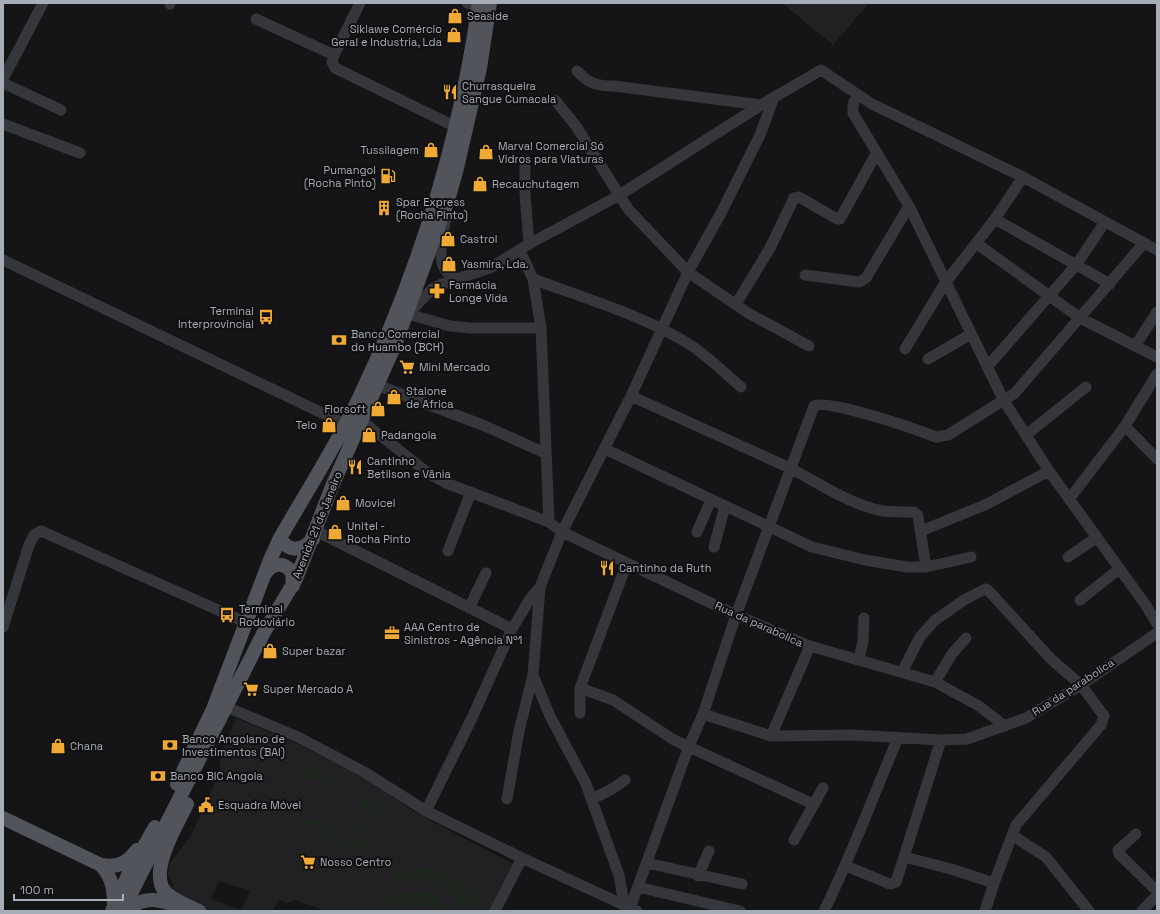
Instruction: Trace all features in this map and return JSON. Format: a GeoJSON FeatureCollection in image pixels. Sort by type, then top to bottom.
{"type":"FeatureCollection","features":[{"type":"Feature","properties":{"kind":"main road","name":"Avenida 21 de Janeiro"},"geometry":{"type":"LineString","coordinates":[[119,910],[128,875],[158,820],[213,709],[280,538],[345,424],[369,375],[396,309],[441,183],[456,127],[475,35],[479,3]]}},
{"type":"Feature","properties":{"kind":"main road","name":"Avenida 21 de Janeiro"},"geometry":{"type":"LineString","coordinates":[[119,910],[263,634],[293,586],[333,484],[378,385],[408,314],[448,200],[470,115],[486,38],[479,3]]}},
{"type":"Feature","properties":{"kind":"main road"},"geometry":{"type":"LineString","coordinates":[[280,538],[286,546],[295,549],[304,548],[314,535]]}},
{"type":"Feature","properties":{"kind":"main road"},"geometry":{"type":"LineString","coordinates":[[265,574],[271,567],[280,564],[285,566],[292,572],[293,586]]}},
{"type":"Feature","properties":{"kind":"main road"},"geometry":{"type":"LineString","coordinates":[[199,911],[175,899],[163,888],[159,875],[166,850],[240,680]]}},
{"type":"Feature","properties":{"kind":"main road"},"geometry":{"type":"LineString","coordinates":[[3,818],[101,865],[118,866],[128,860],[158,820]]}},
{"type":"Feature","properties":{"kind":"main road"},"geometry":{"type":"LineString","coordinates":[[101,865],[111,879],[119,910],[136,903],[156,899],[173,904],[186,911]]}},
{"type":"Feature","properties":{"kind":"street"},"geometry":{"type":"LineString","coordinates":[[3,79],[43,3]]}},
{"type":"Feature","properties":{"kind":"street"},"geometry":{"type":"LineString","coordinates":[[360,3],[334,55],[332,62],[335,68],[456,127]]}},
{"type":"Feature","properties":{"kind":"street"},"geometry":{"type":"LineString","coordinates":[[256,19],[334,55]]}},
{"type":"Feature","properties":{"kind":"street"},"geometry":{"type":"LineString","coordinates":[[541,328],[471,328],[450,326],[408,314],[432,289],[442,284],[490,268],[530,244],[618,196],[761,104],[821,70],[858,96],[1023,177],[1157,250]]}},
{"type":"Feature","properties":{"kind":"street"},"geometry":{"type":"LineString","coordinates":[[577,71],[590,83],[600,86],[614,86],[761,104]]}},
{"type":"Feature","properties":{"kind":"street"},"geometry":{"type":"LineString","coordinates":[[3,83],[61,110]]}},
{"type":"Feature","properties":{"kind":"street"},"geometry":{"type":"LineString","coordinates":[[858,96],[853,104],[853,113],[878,152],[908,206],[1004,401],[1049,471],[1070,498],[1096,538],[1145,604],[1157,624]]}},
{"type":"Feature","properties":{"kind":"street"},"geometry":{"type":"LineString","coordinates":[[507,799],[519,731],[533,675],[540,587],[562,532],[631,396],[688,272],[721,213],[760,135],[774,98]]}},
{"type":"Feature","properties":{"kind":"street"},"geometry":{"type":"LineString","coordinates":[[555,100],[576,126],[618,196],[628,209],[649,234],[688,272],[775,329],[809,346]]}},
{"type":"Feature","properties":{"kind":"street"},"geometry":{"type":"LineString","coordinates":[[3,124],[80,153]]}},
{"type":"Feature","properties":{"kind":"street"},"geometry":{"type":"LineString","coordinates":[[736,304],[770,248],[794,198],[799,197],[837,219],[840,219],[878,152]]}},
{"type":"Feature","properties":{"kind":"street"},"geometry":{"type":"LineString","coordinates":[[525,167],[525,194],[530,244]]}},
{"type":"Feature","properties":{"kind":"street"},"geometry":{"type":"LineString","coordinates":[[905,349],[945,283],[995,218],[1023,177]]}},
{"type":"Feature","properties":{"kind":"street"},"geometry":{"type":"LineString","coordinates":[[448,200],[441,259],[446,273],[459,279]]}},
{"type":"Feature","properties":{"kind":"street"},"geometry":{"type":"LineString","coordinates":[[804,275],[859,282],[863,281],[908,206]]}},
{"type":"Feature","properties":{"kind":"street"},"geometry":{"type":"LineString","coordinates":[[995,218],[1110,284]]}},
{"type":"Feature","properties":{"kind":"street"},"geometry":{"type":"LineString","coordinates":[[987,367],[1077,264],[1105,222]]}},
{"type":"Feature","properties":{"kind":"street"},"geometry":{"type":"LineString","coordinates":[[976,243],[1080,318],[1157,357]]}},
{"type":"Feature","properties":{"kind":"street"},"geometry":{"type":"LineString","coordinates":[[630,909],[689,746],[703,714],[736,615],[814,406],[818,403],[866,414],[936,436],[948,435],[1015,393],[1144,243]]}},
{"type":"Feature","properties":{"kind":"street"},"geometry":{"type":"LineString","coordinates":[[520,251],[533,279],[541,328],[544,364],[545,453],[549,522]]}},
{"type":"Feature","properties":{"kind":"street"},"geometry":{"type":"LineString","coordinates":[[3,260],[345,424]]}},
{"type":"Feature","properties":{"kind":"street"},"geometry":{"type":"LineString","coordinates":[[533,279],[592,300],[662,330],[696,349],[741,386]]}},
{"type":"Feature","properties":{"kind":"street"},"geometry":{"type":"LineString","coordinates":[[1135,346],[1157,312]]}},
{"type":"Feature","properties":{"kind":"street"},"geometry":{"type":"LineString","coordinates":[[928,359],[971,334]]}},
{"type":"Feature","properties":{"kind":"street"},"geometry":{"type":"LineString","coordinates":[[1070,498],[1125,426],[1157,374]]}},
{"type":"Feature","properties":{"kind":"street"},"geometry":{"type":"LineString","coordinates":[[378,385],[485,426],[545,453]]}},
{"type":"Feature","properties":{"kind":"street"},"geometry":{"type":"LineString","coordinates":[[1026,435],[1086,387]]}},
{"type":"Feature","properties":{"kind":"street"},"geometry":{"type":"LineString","coordinates":[[631,396],[792,468],[815,482],[867,506],[883,511],[914,512],[918,516],[926,567]]}},
{"type":"Feature","properties":{"kind":"street","name":"Rua da parabolica"},"geometry":{"type":"LineString","coordinates":[[362,421],[428,473],[471,492],[549,522],[562,532],[736,615],[810,646],[934,682],[979,706],[1005,726],[1026,718],[1081,685],[1157,633]]}},
{"type":"Feature","properties":{"kind":"street"},"geometry":{"type":"LineString","coordinates":[[1125,426],[1157,459]]}},
{"type":"Feature","properties":{"kind":"street"},"geometry":{"type":"LineString","coordinates":[[605,448],[793,539],[819,549],[890,565],[926,567],[971,557]]}},
{"type":"Feature","properties":{"kind":"street"},"geometry":{"type":"LineString","coordinates":[[921,531],[985,505],[1049,471]]}},
{"type":"Feature","properties":{"kind":"street"},"geometry":{"type":"LineString","coordinates":[[448,551],[471,492]]}},
{"type":"Feature","properties":{"kind":"street"},"geometry":{"type":"LineString","coordinates":[[697,532],[711,500]]}},
{"type":"Feature","properties":{"kind":"street"},"geometry":{"type":"LineString","coordinates":[[714,547],[725,506]]}},
{"type":"Feature","properties":{"kind":"street"},"geometry":{"type":"LineString","coordinates":[[3,627],[29,545],[34,535],[41,531],[247,623]]}},
{"type":"Feature","properties":{"kind":"street"},"geometry":{"type":"LineString","coordinates":[[314,535],[512,629]]}},
{"type":"Feature","properties":{"kind":"street"},"geometry":{"type":"LineString","coordinates":[[1068,556],[1096,538]]}},
{"type":"Feature","properties":{"kind":"street"},"geometry":{"type":"LineString","coordinates":[[580,713],[580,688],[627,563]]}},
{"type":"Feature","properties":{"kind":"street"},"geometry":{"type":"LineString","coordinates":[[1080,600],[1119,570]]}},
{"type":"Feature","properties":{"kind":"street"},"geometry":{"type":"LineString","coordinates":[[470,608],[486,573]]}},
{"type":"Feature","properties":{"kind":"street"},"geometry":{"type":"LineString","coordinates":[[426,810],[471,720],[512,629],[530,599],[540,587]]}},
{"type":"Feature","properties":{"kind":"street"},"geometry":{"type":"LineString","coordinates":[[902,672],[920,638],[934,621],[964,600],[985,589],[988,590],[1051,659],[1081,685],[1104,716],[1104,720],[1071,761],[1022,816],[1012,835],[994,883],[986,911]]}},
{"type":"Feature","properties":{"kind":"street"},"geometry":{"type":"LineString","coordinates":[[859,659],[863,641],[864,618]]}},
{"type":"Feature","properties":{"kind":"street"},"geometry":{"type":"LineString","coordinates":[[934,682],[952,654],[966,638]]}},
{"type":"Feature","properties":{"kind":"street"},"geometry":{"type":"LineString","coordinates":[[771,736],[810,646]]}},
{"type":"Feature","properties":{"kind":"street"},"geometry":{"type":"LineString","coordinates":[[533,675],[550,716],[586,784],[630,909]]}},
{"type":"Feature","properties":{"kind":"street"},"geometry":{"type":"LineString","coordinates":[[580,688],[613,700],[659,732],[813,804]]}},
{"type":"Feature","properties":{"kind":"street"},"geometry":{"type":"LineString","coordinates":[[229,708],[300,738],[359,769],[426,810],[522,858],[630,909]]}},
{"type":"Feature","properties":{"kind":"street"},"geometry":{"type":"LineString","coordinates":[[703,714],[771,736],[854,735],[941,740],[966,739],[1005,726]]}},
{"type":"Feature","properties":{"kind":"street"},"geometry":{"type":"LineString","coordinates":[[825,911],[846,866],[871,800],[898,738]]}},
{"type":"Feature","properties":{"kind":"street"},"geometry":{"type":"LineString","coordinates":[[846,866],[890,884],[896,882],[941,740]]}},
{"type":"Feature","properties":{"kind":"street"},"geometry":{"type":"LineString","coordinates":[[592,799],[612,789],[625,780]]}},
{"type":"Feature","properties":{"kind":"street"},"geometry":{"type":"LineString","coordinates":[[794,840],[823,788]]}},
{"type":"Feature","properties":{"kind":"street"},"geometry":{"type":"LineString","coordinates":[[1136,834],[1118,850],[1119,854],[1157,891]]}},
{"type":"Feature","properties":{"kind":"street"},"geometry":{"type":"LineString","coordinates":[[1012,835],[1046,857],[1090,911]]}},
{"type":"Feature","properties":{"kind":"street"},"geometry":{"type":"LineString","coordinates":[[698,876],[709,851]]}},
{"type":"Feature","properties":{"kind":"street"},"geometry":{"type":"LineString","coordinates":[[904,857],[951,869],[994,883]]}},
{"type":"Feature","properties":{"kind":"street"},"geometry":{"type":"LineString","coordinates":[[495,911],[522,858]]}},
{"type":"Feature","properties":{"kind":"street"},"geometry":{"type":"LineString","coordinates":[[647,863],[698,876],[742,884]]}},
{"type":"Feature","properties":{"kind":"street"},"geometry":{"type":"LineString","coordinates":[[638,887],[740,911]]}},
{"type":"Feature","properties":{"kind":"street"},"geometry":{"type":"LineString","coordinates":[[1142,911],[1157,895]]}},
{"type":"Feature","properties":{"kind":"shaded area"},"geometry":{"type":"Polygon","coordinates":[[[782,3],[869,3],[833,45],[782,3]]]}},
{"type":"Feature","properties":{"kind":"shaded area"},"geometry":{"type":"Polygon","coordinates":[[[236,718],[300,745],[370,781],[413,811],[513,864],[493,911],[327,911],[295,900],[287,903],[279,900],[272,911],[165,911],[153,906],[164,883],[175,887],[168,875],[169,864],[191,836],[220,771],[221,752],[236,718]],[[219,881],[211,899],[241,910],[250,891],[219,881]]]}},
{"type":"Feature","properties":{"kind":"shaded area"},"geometry":{"type":"Polygon","coordinates":[[[306,761],[331,781],[378,805],[380,813],[370,817],[357,800],[341,788],[322,781],[301,778],[300,776],[306,761]]]}},
{"type":"Feature","properties":{"kind":"shaded area"},"geometry":{"type":"Polygon","coordinates":[[[296,793],[297,799],[315,799],[330,804],[337,808],[349,820],[354,828],[359,826],[361,829],[356,834],[349,834],[348,832],[353,829],[348,821],[336,810],[322,803],[297,801],[297,806],[293,805],[291,798],[293,794],[296,793]]]}},
{"type":"Feature","properties":{"kind":"shaded area"},"geometry":{"type":"Polygon","coordinates":[[[306,819],[323,825],[330,831],[335,839],[330,841],[320,829],[316,827],[307,825],[296,827],[293,822],[306,819]]]}},
{"type":"Feature","properties":{"kind":"shaded area"},"geometry":{"type":"Polygon","coordinates":[[[373,837],[374,844],[330,849],[329,846],[373,837]]]}},
{"type":"Feature","properties":{"kind":"shaded area"},"geometry":{"type":"Polygon","coordinates":[[[428,866],[483,897],[481,901],[473,906],[458,905],[451,891],[444,885],[437,882],[423,879],[395,881],[393,873],[428,866]]]}},
{"type":"Feature","properties":{"kind":"shaded area"},"geometry":{"type":"Polygon","coordinates":[[[415,891],[433,895],[446,907],[376,902],[394,894],[415,891]]]}},
{"type":"Feature","properties":{"kind":"place","name":"Seaside"},"geometry":{"type":"Point","coordinates":[455,16]}},
{"type":"Feature","properties":{"kind":"place","name":"Siklawe Comércio Geral e Industria, Lda"},"geometry":{"type":"Point","coordinates":[454,35]}},
{"type":"Feature","properties":{"kind":"place","name":"Churrasqueira Sangue Cumacala"},"geometry":{"type":"Point","coordinates":[450,92]}},
{"type":"Feature","properties":{"kind":"place","name":"Tussilagem"},"geometry":{"type":"Point","coordinates":[431,150]}},
{"type":"Feature","properties":{"kind":"place","name":"Marval Comercial Só Vidros para Viaturas"},"geometry":{"type":"Point","coordinates":[486,152]}},
{"type":"Feature","properties":{"kind":"place","name":"Pumangol (Rocha Pinto)"},"geometry":{"type":"Point","coordinates":[388,176]}},
{"type":"Feature","properties":{"kind":"place","name":"Recauchutagem"},"geometry":{"type":"Point","coordinates":[480,184]}},
{"type":"Feature","properties":{"kind":"place","name":"Spar Express (Rocha Pinto)"},"geometry":{"type":"Point","coordinates":[384,208]}},
{"type":"Feature","properties":{"kind":"place","name":"Castrol"},"geometry":{"type":"Point","coordinates":[448,239]}},
{"type":"Feature","properties":{"kind":"place","name":"Yasmira, Lda."},"geometry":{"type":"Point","coordinates":[449,264]}},
{"type":"Feature","properties":{"kind":"place","name":"Farmácia Longe Vida"},"geometry":{"type":"Point","coordinates":[437,291]}},
{"type":"Feature","properties":{"kind":"place","name":"Terminal Interprovincial"},"geometry":{"type":"Point","coordinates":[266,317]}},
{"type":"Feature","properties":{"kind":"place","name":"Banco Comercial do Huambo (BCH)"},"geometry":{"type":"Point","coordinates":[339,340]}},
{"type":"Feature","properties":{"kind":"place","name":"Mini Mercado"},"geometry":{"type":"Point","coordinates":[407,367]}},
{"type":"Feature","properties":{"kind":"place","name":"Stalone de Africa"},"geometry":{"type":"Point","coordinates":[394,397]}},
{"type":"Feature","properties":{"kind":"place","name":"Florsoft"},"geometry":{"type":"Point","coordinates":[378,409]}},
{"type":"Feature","properties":{"kind":"place","name":"Telo"},"geometry":{"type":"Point","coordinates":[329,425]}},
{"type":"Feature","properties":{"kind":"place","name":"Padangola"},"geometry":{"type":"Point","coordinates":[369,435]}},
{"type":"Feature","properties":{"kind":"place","name":"Cantinho Betilson e Vânia"},"geometry":{"type":"Point","coordinates":[355,467]}},
{"type":"Feature","properties":{"kind":"place","name":"Movicel"},"geometry":{"type":"Point","coordinates":[343,503]}},
{"type":"Feature","properties":{"kind":"place","name":"Unitel - Rocha Pinto"},"geometry":{"type":"Point","coordinates":[335,532]}},
{"type":"Feature","properties":{"kind":"place","name":"Cantinho da Ruth"},"geometry":{"type":"Point","coordinates":[607,568]}},
{"type":"Feature","properties":{"kind":"place","name":"Terminal Rodoviário"},"geometry":{"type":"Point","coordinates":[227,615]}},
{"type":"Feature","properties":{"kind":"place","name":"AAA Centro de Sinistros - Agência Nº1"},"geometry":{"type":"Point","coordinates":[392,633]}},
{"type":"Feature","properties":{"kind":"place","name":"Super bazar"},"geometry":{"type":"Point","coordinates":[270,651]}},
{"type":"Feature","properties":{"kind":"place","name":"Super Mercado A"},"geometry":{"type":"Point","coordinates":[251,689]}},
{"type":"Feature","properties":{"kind":"place","name":"Banco Angolano de Investimentos (BAI)"},"geometry":{"type":"Point","coordinates":[170,745]}},
{"type":"Feature","properties":{"kind":"place","name":"Chana"},"geometry":{"type":"Point","coordinates":[58,746]}},
{"type":"Feature","properties":{"kind":"place","name":"Banco BIC Angola"},"geometry":{"type":"Point","coordinates":[158,776]}},
{"type":"Feature","properties":{"kind":"place","name":"Esquadra Móvel"},"geometry":{"type":"Point","coordinates":[206,805]}},
{"type":"Feature","properties":{"kind":"place","name":"Nosso Centro"},"geometry":{"type":"Point","coordinates":[308,862]}}]}
